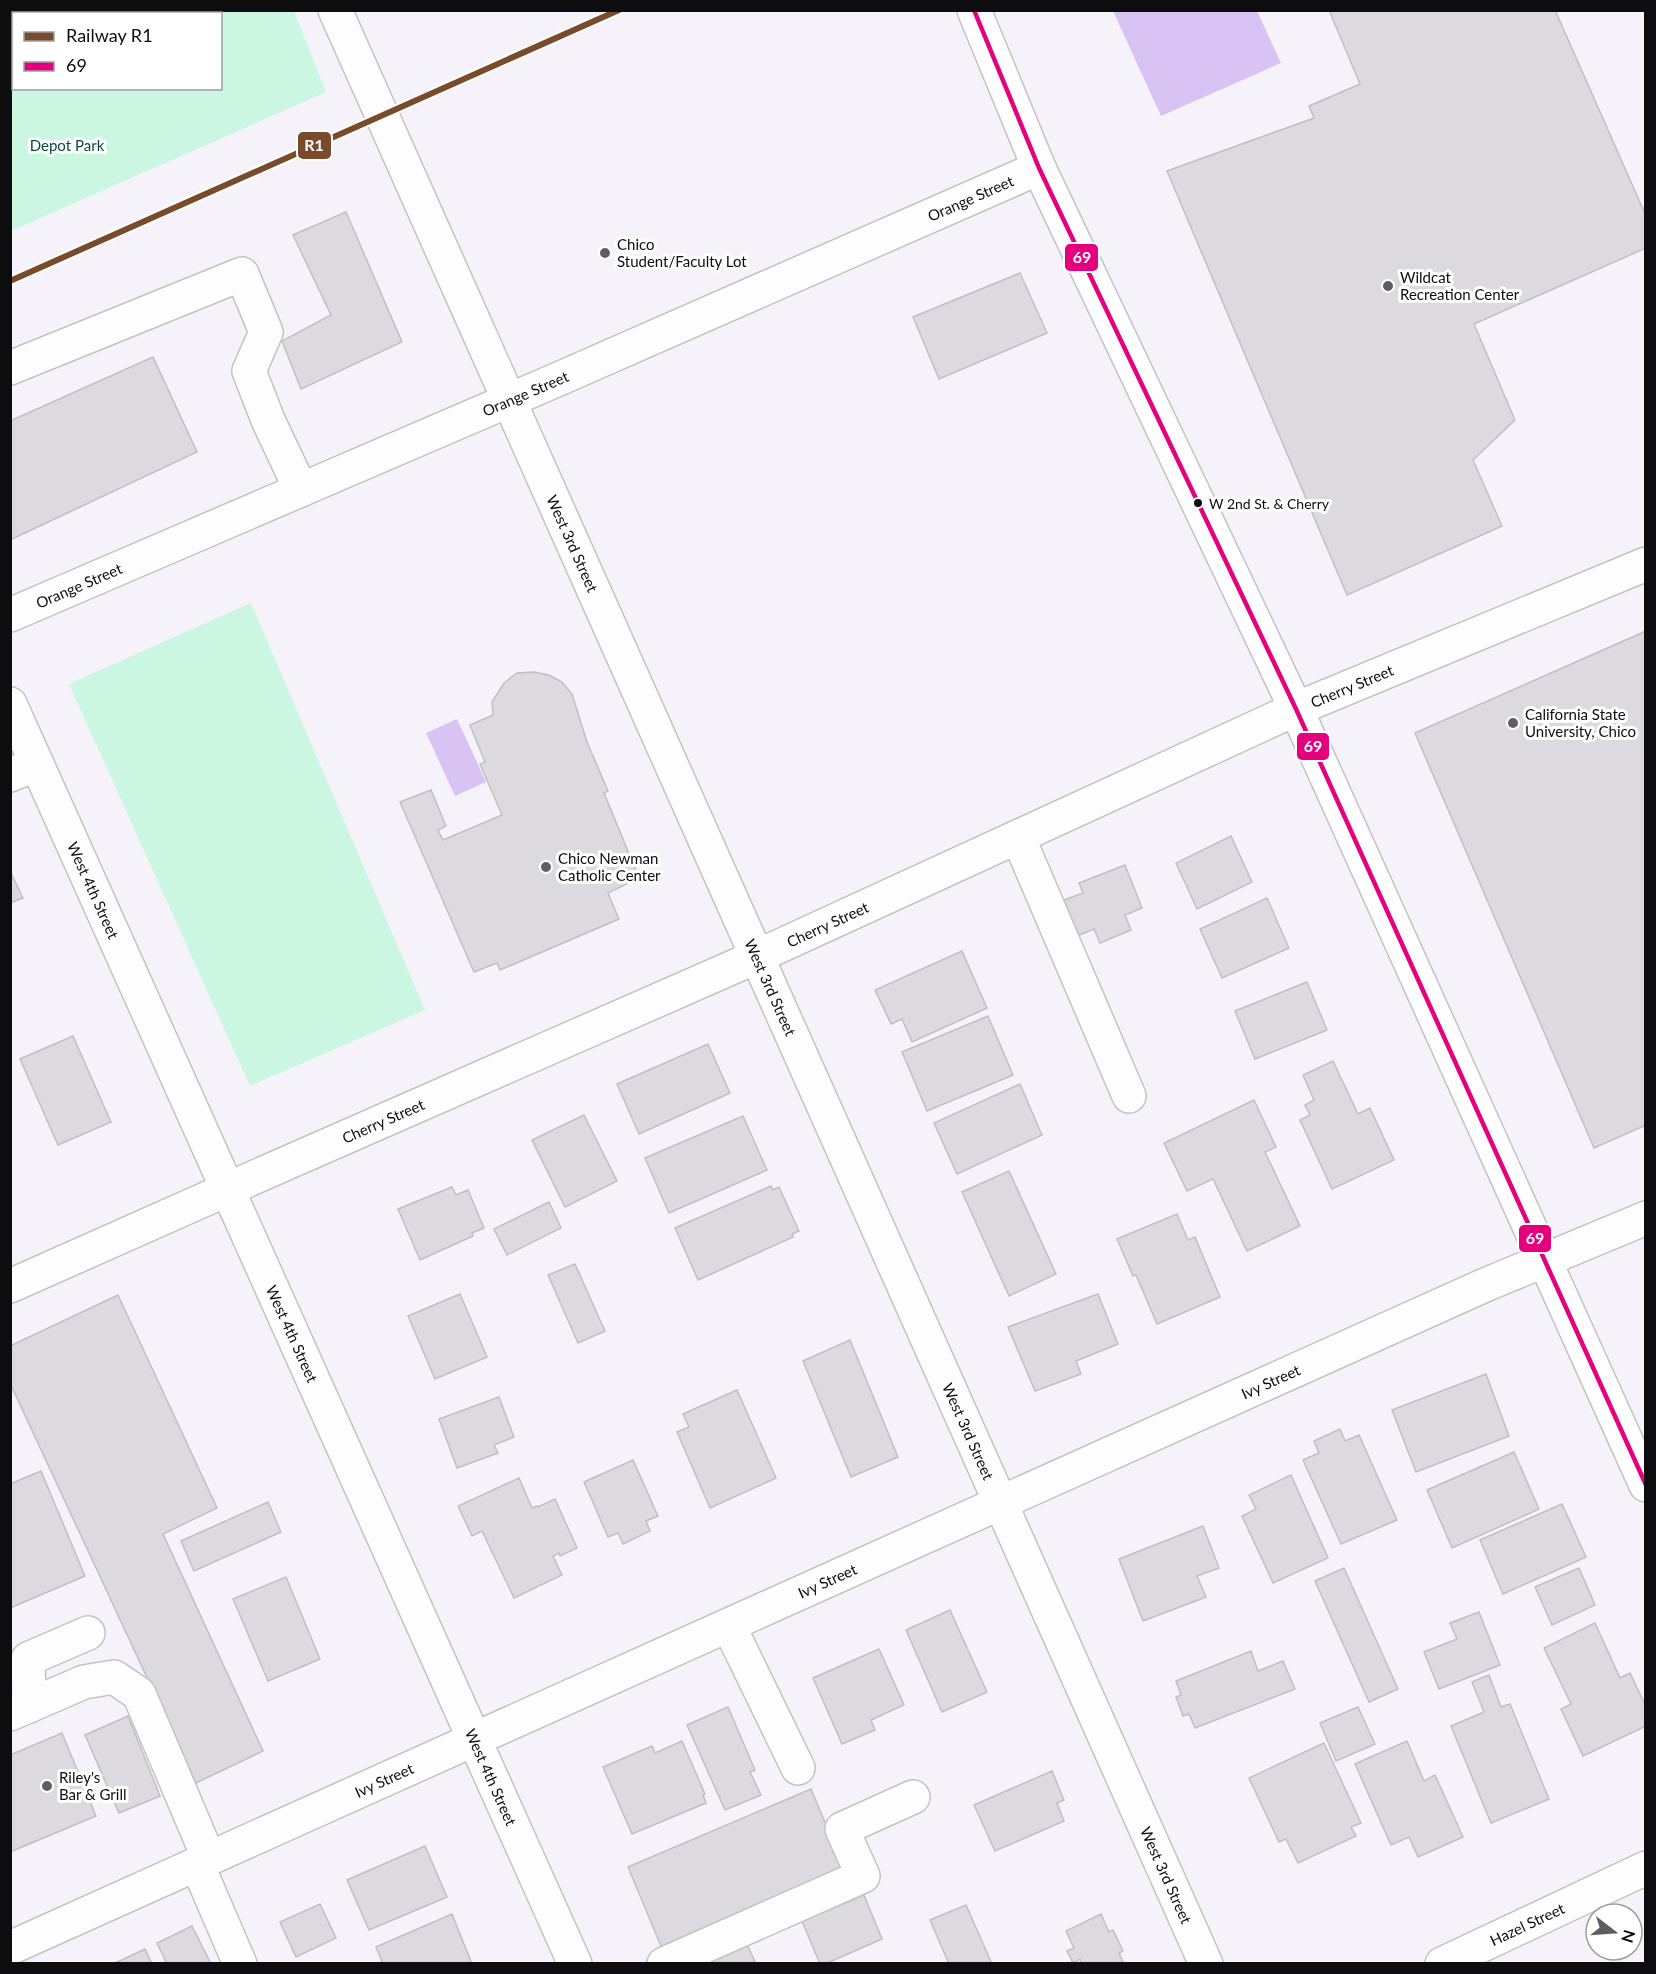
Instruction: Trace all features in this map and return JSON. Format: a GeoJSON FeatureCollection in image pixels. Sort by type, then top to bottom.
{"type":"FeatureCollection","features":[{"type":"Feature","properties":{"kind":"street","name":"West 3rd Street"},"geometry":{"type":"LineString","coordinates":[[335,10],[1206,1964]]}},
{"type":"Feature","properties":{"kind":"street"},"geometry":{"type":"LineString","coordinates":[[974,10],[1039,168],[1296,709],[1646,1485]]}},
{"type":"Feature","properties":{"kind":"street","name":"Orange Street"},"geometry":{"type":"LineString","coordinates":[[10,615],[508,401],[1039,168]]}},
{"type":"Feature","properties":{"kind":"street"},"geometry":{"type":"LineString","coordinates":[[10,368],[242,274],[266,332],[249,371],[279,446],[301,490]]}},
{"type":"Feature","properties":{"kind":"street","name":"Cherry Street"},"geometry":{"type":"LineString","coordinates":[[10,1286],[227,1188],[756,957],[1296,709],[1646,564]]}},
{"type":"Feature","properties":{"kind":"street","name":"West 4th Street"},"geometry":{"type":"LineString","coordinates":[[10,704],[24,770],[227,1188],[575,1964]]}},
{"type":"Feature","properties":{"kind":"street"},"geometry":{"type":"LineString","coordinates":[[1018,837],[1129,1096]]}},
{"type":"Feature","properties":{"kind":"street","name":"Ivy Street"},"geometry":{"type":"LineString","coordinates":[[10,1948],[1545,1259],[1646,1218]]}},
{"type":"Feature","properties":{"kind":"street"},"geometry":{"type":"LineString","coordinates":[[729,1626],[798,1768]]}},
{"type":"Feature","properties":{"kind":"street"},"geometry":{"type":"LineString","coordinates":[[20,1710],[28,1659],[88,1633]]}},
{"type":"Feature","properties":{"kind":"street"},"geometry":{"type":"LineString","coordinates":[[20,1710],[84,1682],[114,1677],[139,1694],[240,1964]]}},
{"type":"Feature","properties":{"kind":"street"},"geometry":{"type":"LineString","coordinates":[[664,1964],[862,1876],[842,1829],[913,1797]]}},
{"type":"Feature","properties":{"kind":"street","name":"Hazel Street"},"geometry":{"type":"LineString","coordinates":[[1442,1964],[1646,1868]]}},
{"type":"Feature","properties":{"kind":"green space","name":"Depot Park"},"geometry":{"type":"Polygon","coordinates":[[[11,10],[294,11],[326,92],[11,231],[11,10]]]}},
{"type":"Feature","properties":{"kind":"green space"},"geometry":{"type":"Polygon","coordinates":[[[251,603],[425,1010],[250,1086],[69,684],[251,603]]]}},
{"type":"Feature","properties":{"kind":"shaded area"},"geometry":{"type":"Polygon","coordinates":[[[1113,11],[1257,11],[1281,63],[1161,116],[1113,11]]]}},
{"type":"Feature","properties":{"kind":"shaded area"},"geometry":{"type":"Polygon","coordinates":[[[457,719],[486,782],[455,796],[426,733],[457,719]]]}},
{"type":"Feature","properties":{"kind":"building","name":"Wildcat Recreation Center"},"geometry":{"type":"Polygon","coordinates":[[[1329,10],[1555,10],[1646,216],[1646,248],[1474,324],[1515,420],[1473,460],[1502,526],[1347,595],[1167,171],[1314,118],[1309,106],[1360,84],[1329,10]]]}},
{"type":"Feature","properties":{"kind":"building"},"geometry":{"type":"Polygon","coordinates":[[[346,212],[402,342],[301,389],[282,341],[331,315],[293,235],[346,212]]]}},
{"type":"Feature","properties":{"kind":"building"},"geometry":{"type":"Polygon","coordinates":[[[1020,273],[1047,333],[939,379],[913,317],[1020,273]]]}},
{"type":"Feature","properties":{"kind":"building"},"geometry":{"type":"Polygon","coordinates":[[[153,357],[197,452],[10,540],[10,421],[153,357]]]}},
{"type":"Feature","properties":{"kind":"building"},"geometry":{"type":"Polygon","coordinates":[[[1646,631],[1646,1125],[1594,1148],[1415,733],[1646,631]]]}},
{"type":"Feature","properties":{"kind":"building"},"geometry":{"type":"Polygon","coordinates":[[[534,672],[549,675],[562,682],[572,694],[587,742],[608,791],[604,793],[639,878],[608,893],[619,919],[500,970],[497,963],[474,972],[400,802],[431,790],[446,826],[438,830],[443,840],[502,815],[480,764],[485,762],[470,725],[493,715],[492,702],[504,683],[517,673],[534,672]]]}},
{"type":"Feature","properties":{"kind":"building"},"geometry":{"type":"Polygon","coordinates":[[[1231,836],[1252,882],[1197,909],[1176,863],[1231,836]]]}},
{"type":"Feature","properties":{"kind":"building"},"geometry":{"type":"Polygon","coordinates":[[[1125,865],[1142,908],[1125,915],[1131,930],[1100,943],[1094,929],[1075,937],[1061,901],[1083,893],[1079,883],[1125,865]]]}},
{"type":"Feature","properties":{"kind":"building"},"geometry":{"type":"Polygon","coordinates":[[[10,871],[23,898],[10,903],[10,871]]]}},
{"type":"Feature","properties":{"kind":"building"},"geometry":{"type":"Polygon","coordinates":[[[1267,898],[1289,948],[1222,978],[1200,929],[1267,898]]]}},
{"type":"Feature","properties":{"kind":"building"},"geometry":{"type":"Polygon","coordinates":[[[962,951],[987,1008],[912,1042],[902,1019],[891,1024],[875,990],[962,951]]]}},
{"type":"Feature","properties":{"kind":"building"},"geometry":{"type":"Polygon","coordinates":[[[1307,982],[1327,1030],[1255,1059],[1235,1011],[1307,982]]]}},
{"type":"Feature","properties":{"kind":"building"},"geometry":{"type":"Polygon","coordinates":[[[988,1016],[1013,1075],[927,1111],[902,1052],[988,1016]]]}},
{"type":"Feature","properties":{"kind":"building"},"geometry":{"type":"Polygon","coordinates":[[[73,1036],[111,1122],[58,1145],[20,1059],[73,1036]]]}},
{"type":"Feature","properties":{"kind":"building"},"geometry":{"type":"Polygon","coordinates":[[[708,1044],[730,1093],[639,1134],[617,1084],[708,1044]]]}},
{"type":"Feature","properties":{"kind":"building"},"geometry":{"type":"Polygon","coordinates":[[[1333,1061],[1358,1114],[1370,1108],[1394,1160],[1332,1189],[1300,1120],[1310,1115],[1305,1105],[1314,1100],[1303,1075],[1333,1061]]]}},
{"type":"Feature","properties":{"kind":"building"},"geometry":{"type":"Polygon","coordinates":[[[1020,1084],[1042,1135],[957,1174],[934,1123],[1020,1084]]]}},
{"type":"Feature","properties":{"kind":"building"},"geometry":{"type":"Polygon","coordinates":[[[1254,1100],[1276,1147],[1265,1152],[1300,1226],[1247,1251],[1213,1179],[1187,1191],[1164,1143],[1254,1100]]]}},
{"type":"Feature","properties":{"kind":"building"},"geometry":{"type":"Polygon","coordinates":[[[584,1115],[617,1181],[565,1207],[532,1140],[584,1115]]]}},
{"type":"Feature","properties":{"kind":"building"},"geometry":{"type":"Polygon","coordinates":[[[743,1116],[767,1170],[669,1213],[645,1158],[743,1116]]]}},
{"type":"Feature","properties":{"kind":"building"},"geometry":{"type":"Polygon","coordinates":[[[1009,1171],[1056,1274],[1009,1296],[962,1192],[1009,1171]]]}},
{"type":"Feature","properties":{"kind":"building"},"geometry":{"type":"Polygon","coordinates":[[[771,1186],[773,1190],[779,1187],[799,1231],[792,1234],[793,1237],[698,1280],[675,1228],[771,1186]]]}},
{"type":"Feature","properties":{"kind":"building"},"geometry":{"type":"Polygon","coordinates":[[[452,1187],[456,1195],[468,1190],[484,1228],[472,1233],[473,1236],[420,1260],[398,1209],[452,1187]]]}},
{"type":"Feature","properties":{"kind":"building"},"geometry":{"type":"Polygon","coordinates":[[[549,1202],[561,1228],[507,1255],[494,1229],[549,1202]]]}},
{"type":"Feature","properties":{"kind":"building"},"geometry":{"type":"Polygon","coordinates":[[[1177,1214],[1188,1240],[1195,1237],[1220,1297],[1157,1324],[1136,1275],[1133,1276],[1117,1239],[1177,1214]]]}},
{"type":"Feature","properties":{"kind":"building"},"geometry":{"type":"Polygon","coordinates":[[[575,1264],[605,1331],[578,1343],[548,1275],[575,1264]]]}},
{"type":"Feature","properties":{"kind":"building"},"geometry":{"type":"Polygon","coordinates":[[[460,1294],[487,1357],[435,1379],[408,1316],[460,1294]]]}},
{"type":"Feature","properties":{"kind":"building"},"geometry":{"type":"Polygon","coordinates":[[[1098,1294],[1118,1344],[1076,1361],[1081,1374],[1035,1391],[1008,1327],[1098,1294]]]}},
{"type":"Feature","properties":{"kind":"building"},"geometry":{"type":"Polygon","coordinates":[[[118,1295],[217,1508],[163,1534],[263,1751],[196,1783],[10,1383],[10,1346],[118,1295]]]}},
{"type":"Feature","properties":{"kind":"building"},"geometry":{"type":"Polygon","coordinates":[[[850,1340],[898,1457],[851,1477],[803,1361],[850,1340]]]}},
{"type":"Feature","properties":{"kind":"building"},"geometry":{"type":"Polygon","coordinates":[[[1486,1374],[1509,1436],[1416,1472],[1392,1410],[1486,1374]]]}},
{"type":"Feature","properties":{"kind":"building"},"geometry":{"type":"Polygon","coordinates":[[[737,1390],[776,1478],[710,1508],[677,1432],[689,1427],[683,1414],[737,1390]]]}},
{"type":"Feature","properties":{"kind":"building"},"geometry":{"type":"Polygon","coordinates":[[[499,1397],[514,1437],[494,1445],[498,1453],[457,1468],[439,1419],[499,1397]]]}},
{"type":"Feature","properties":{"kind":"building"},"geometry":{"type":"Polygon","coordinates":[[[1340,1429],[1345,1441],[1359,1435],[1397,1520],[1341,1544],[1303,1460],[1319,1453],[1314,1441],[1340,1429]]]}},
{"type":"Feature","properties":{"kind":"building"},"geometry":{"type":"Polygon","coordinates":[[[1514,1452],[1539,1509],[1452,1548],[1427,1490],[1514,1452]]]}},
{"type":"Feature","properties":{"kind":"building"},"geometry":{"type":"Polygon","coordinates":[[[633,1460],[658,1516],[646,1521],[650,1531],[623,1544],[618,1533],[608,1537],[584,1482],[633,1460]]]}},
{"type":"Feature","properties":{"kind":"building"},"geometry":{"type":"Polygon","coordinates":[[[41,1471],[85,1576],[10,1608],[10,1484],[41,1471]]]}},
{"type":"Feature","properties":{"kind":"building"},"geometry":{"type":"Polygon","coordinates":[[[1291,1475],[1328,1558],[1273,1583],[1242,1516],[1256,1509],[1249,1495],[1291,1475]]]}},
{"type":"Feature","properties":{"kind":"building"},"geometry":{"type":"Polygon","coordinates":[[[519,1478],[532,1508],[555,1499],[577,1548],[560,1556],[559,1553],[553,1556],[562,1575],[514,1598],[482,1531],[472,1536],[458,1506],[519,1478]]]}},
{"type":"Feature","properties":{"kind":"building"},"geometry":{"type":"Polygon","coordinates":[[[268,1502],[281,1532],[194,1571],[181,1541],[268,1502]]]}},
{"type":"Feature","properties":{"kind":"building"},"geometry":{"type":"Polygon","coordinates":[[[1562,1504],[1586,1557],[1503,1594],[1480,1540],[1562,1504]]]}},
{"type":"Feature","properties":{"kind":"building"},"geometry":{"type":"Polygon","coordinates":[[[1203,1526],[1219,1568],[1197,1576],[1206,1597],[1143,1621],[1119,1559],[1203,1526]]]}},
{"type":"Feature","properties":{"kind":"building"},"geometry":{"type":"Polygon","coordinates":[[[1344,1568],[1398,1689],[1369,1702],[1315,1581],[1344,1568]]]}},
{"type":"Feature","properties":{"kind":"building"},"geometry":{"type":"Polygon","coordinates":[[[1579,1568],[1595,1605],[1552,1625],[1535,1587],[1579,1568]]]}},
{"type":"Feature","properties":{"kind":"building"},"geometry":{"type":"Polygon","coordinates":[[[286,1577],[320,1659],[268,1681],[233,1599],[286,1577]]]}},
{"type":"Feature","properties":{"kind":"building"},"geometry":{"type":"Polygon","coordinates":[[[950,1610],[987,1692],[942,1712],[906,1630],[950,1610]]]}},
{"type":"Feature","properties":{"kind":"building"},"geometry":{"type":"Polygon","coordinates":[[[1479,1612],[1500,1665],[1439,1689],[1424,1652],[1457,1639],[1450,1623],[1479,1612]]]}},
{"type":"Feature","properties":{"kind":"building"},"geometry":{"type":"Polygon","coordinates":[[[1595,1623],[1620,1678],[1630,1673],[1646,1707],[1646,1726],[1583,1756],[1561,1709],[1571,1704],[1544,1648],[1595,1623]]]}},
{"type":"Feature","properties":{"kind":"building"},"geometry":{"type":"Polygon","coordinates":[[[879,1649],[904,1705],[871,1720],[875,1730],[842,1744],[813,1678],[879,1649]]]}},
{"type":"Feature","properties":{"kind":"building"},"geometry":{"type":"Polygon","coordinates":[[[1251,1651],[1258,1671],[1283,1661],[1295,1689],[1195,1728],[1189,1714],[1183,1716],[1176,1697],[1181,1695],[1176,1681],[1251,1651]]]}},
{"type":"Feature","properties":{"kind":"building"},"geometry":{"type":"Polygon","coordinates":[[[1489,1675],[1501,1707],[1510,1704],[1549,1799],[1491,1823],[1451,1726],[1484,1712],[1472,1682],[1489,1675]]]}},
{"type":"Feature","properties":{"kind":"building"},"geometry":{"type":"Polygon","coordinates":[[[728,1707],[755,1770],[750,1772],[761,1795],[725,1810],[687,1725],[728,1707]]]}},
{"type":"Feature","properties":{"kind":"building"},"geometry":{"type":"Polygon","coordinates":[[[1358,1707],[1375,1744],[1336,1761],[1320,1723],[1358,1707]]]}},
{"type":"Feature","properties":{"kind":"building"},"geometry":{"type":"Polygon","coordinates":[[[128,1716],[160,1796],[119,1813],[85,1735],[128,1716]]]}},
{"type":"Feature","properties":{"kind":"building","name":"Riley's Bar & Grill"},"geometry":{"type":"Polygon","coordinates":[[[62,1733],[96,1816],[10,1852],[10,1755],[62,1733]]]}},
{"type":"Feature","properties":{"kind":"building"},"geometry":{"type":"Polygon","coordinates":[[[682,1741],[705,1794],[703,1795],[706,1803],[632,1834],[603,1767],[652,1746],[655,1753],[682,1741]]]}},
{"type":"Feature","properties":{"kind":"building"},"geometry":{"type":"Polygon","coordinates":[[[1407,1741],[1424,1781],[1435,1775],[1463,1837],[1418,1857],[1409,1837],[1391,1845],[1355,1764],[1407,1741]]]}},
{"type":"Feature","properties":{"kind":"building"},"geometry":{"type":"Polygon","coordinates":[[[1324,1743],[1361,1823],[1351,1827],[1356,1836],[1298,1863],[1286,1839],[1279,1842],[1249,1778],[1324,1743]]]}},
{"type":"Feature","properties":{"kind":"building"},"geometry":{"type":"Polygon","coordinates":[[[1052,1771],[1064,1800],[1057,1803],[1064,1821],[995,1851],[974,1805],[1052,1771]]]}},
{"type":"Feature","properties":{"kind":"building"},"geometry":{"type":"Polygon","coordinates":[[[811,1789],[846,1872],[663,1951],[628,1867],[811,1789]]]}},
{"type":"Feature","properties":{"kind":"building"},"geometry":{"type":"Polygon","coordinates":[[[425,1846],[447,1897],[369,1930],[347,1880],[425,1846]]]}},
{"type":"Feature","properties":{"kind":"building"},"geometry":{"type":"Polygon","coordinates":[[[864,1895],[882,1939],[825,1964],[820,1964],[802,1921],[864,1895]]]}},
{"type":"Feature","properties":{"kind":"building"},"geometry":{"type":"Polygon","coordinates":[[[320,1904],[336,1938],[296,1957],[280,1922],[320,1904]]]}},
{"type":"Feature","properties":{"kind":"building"},"geometry":{"type":"Polygon","coordinates":[[[966,1905],[992,1964],[949,1964],[930,1920],[966,1905]]]}},
{"type":"Feature","properties":{"kind":"building"},"geometry":{"type":"Polygon","coordinates":[[[452,1914],[472,1964],[383,1964],[376,1947],[452,1914]]]}},
{"type":"Feature","properties":{"kind":"building"},"geometry":{"type":"Polygon","coordinates":[[[1101,1914],[1109,1932],[1113,1930],[1123,1951],[1119,1953],[1124,1964],[1082,1964],[1080,1959],[1073,1963],[1067,1951],[1074,1948],[1066,1931],[1101,1914]]]}},
{"type":"Feature","properties":{"kind":"building"},"geometry":{"type":"Polygon","coordinates":[[[192,1926],[211,1964],[167,1964],[157,1943],[192,1926]]]}},
{"type":"Feature","properties":{"kind":"building"},"geometry":{"type":"Polygon","coordinates":[[[746,1942],[756,1964],[697,1964],[746,1942]]]}},
{"type":"Feature","properties":{"kind":"building"},"geometry":{"type":"Polygon","coordinates":[[[145,1949],[152,1964],[113,1964],[145,1949]]]}},
{"type":"Feature","properties":{"kind":"rail line","name":"R1"},"geometry":{"type":"LineString","coordinates":[[10,281],[619,10]]}},
{"type":"Feature","properties":{"kind":"transit line","name":"69"},"geometry":{"type":"LineString","coordinates":[[974,10],[1039,168],[1296,709],[1646,1485]]}},
{"type":"Feature","properties":{"kind":"place","name":"Chico Student/Faculty Lot"},"geometry":{"type":"Point","coordinates":[605,253]}},
{"type":"Feature","properties":{"kind":"place","name":"Wildcat Recreation Center"},"geometry":{"type":"Point","coordinates":[1388,286]}},
{"type":"Feature","properties":{"kind":"place","name":"W 2nd St. & Cherry"},"geometry":{"type":"Point","coordinates":[1198,503]}},
{"type":"Feature","properties":{"kind":"place","name":"California State University, Chico"},"geometry":{"type":"Point","coordinates":[1513,723]}},
{"type":"Feature","properties":{"kind":"place","name":"Chico Newman Catholic Center"},"geometry":{"type":"Point","coordinates":[546,867]}},
{"type":"Feature","properties":{"kind":"place","name":"Riley's Bar & Grill"},"geometry":{"type":"Point","coordinates":[47,1786]}}]}
